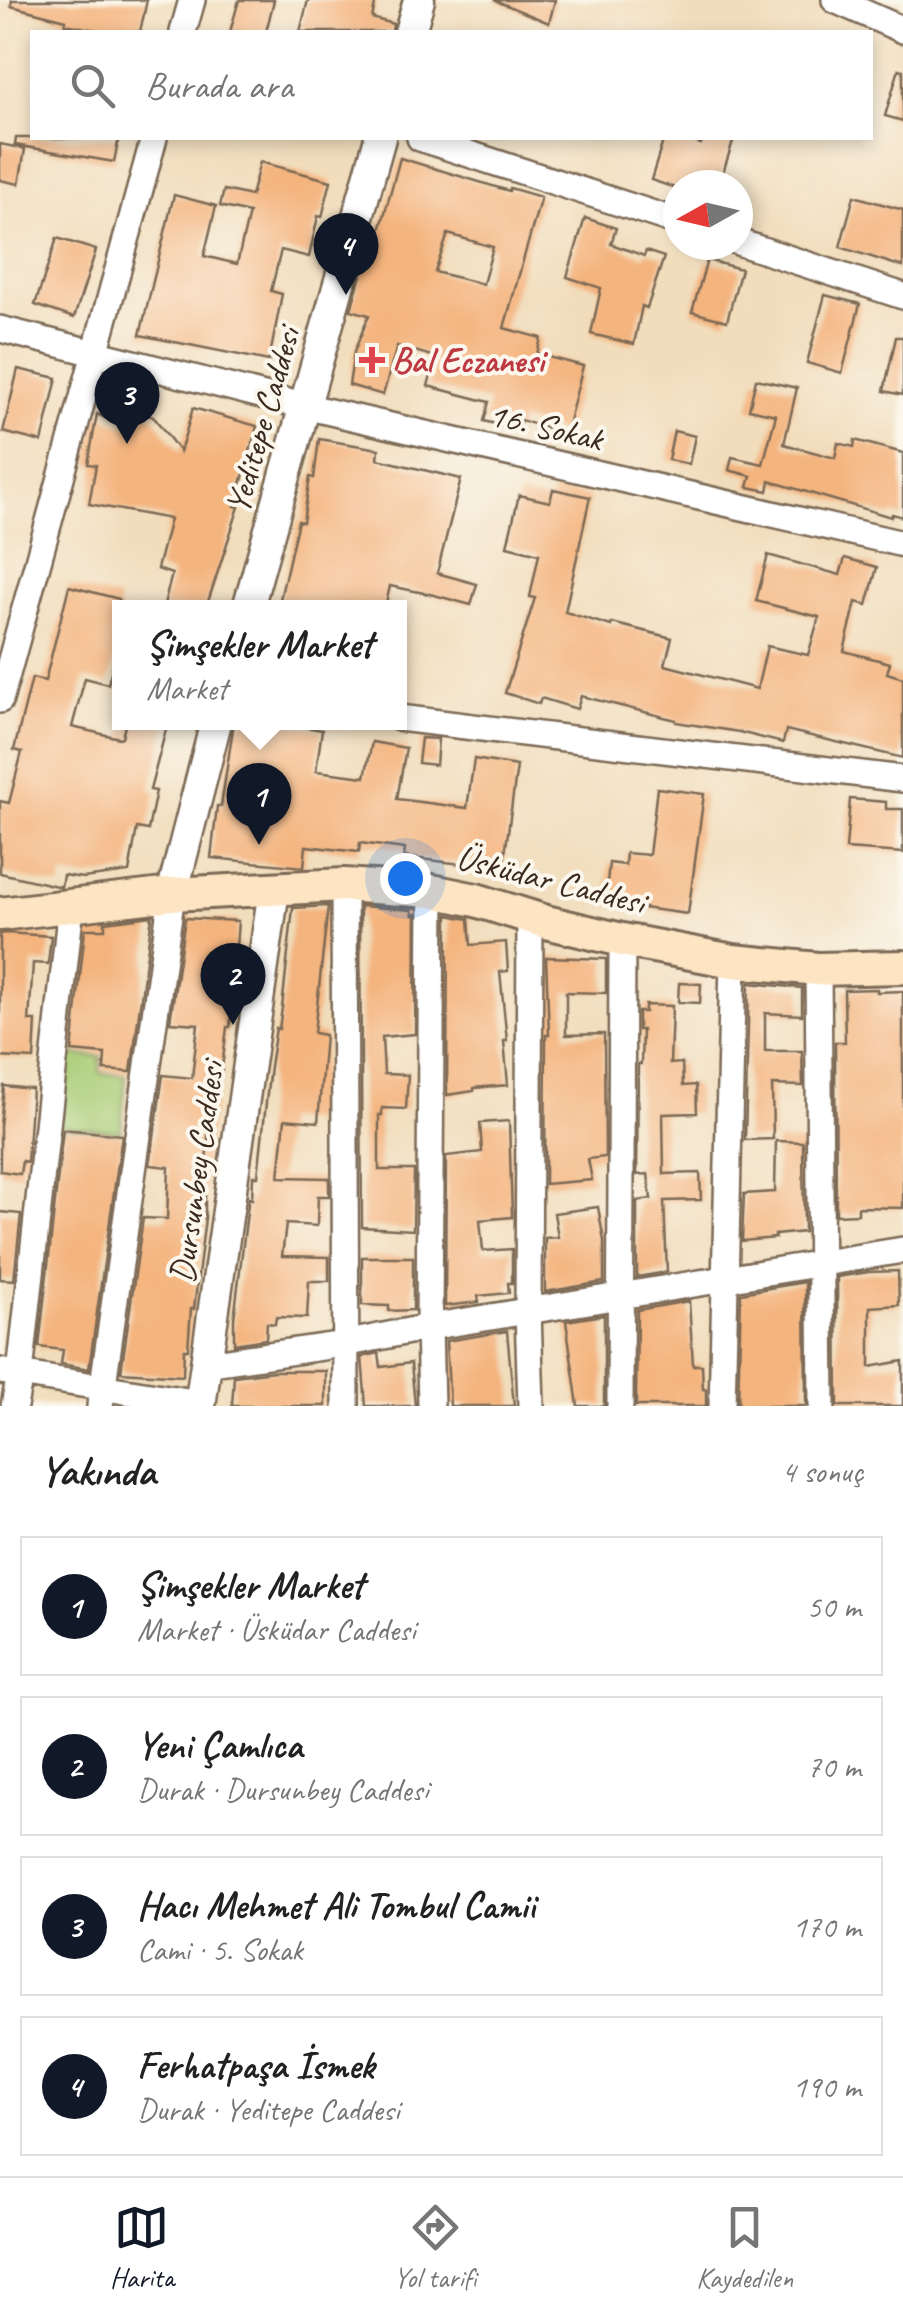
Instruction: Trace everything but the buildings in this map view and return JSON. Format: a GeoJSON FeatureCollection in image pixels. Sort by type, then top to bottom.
{"type":"FeatureCollection","features":[{"type":"Feature","properties":{"kind":"main road","name":"Üsküdar Caddesi"},"geometry":{"type":"LineString","coordinates":[[0,914],[172,894],[344,886],[432,890],[622,940],[733,961],[818,969],[903,967]]}},
{"type":"Feature","properties":{"kind":"street"},"geometry":{"type":"LineString","coordinates":[[184,30],[192,0]]}},
{"type":"Feature","properties":{"kind":"street"},"geometry":{"type":"LineString","coordinates":[[411,30],[419,0]]}},
{"type":"Feature","properties":{"kind":"street"},"geometry":{"type":"LineString","coordinates":[[835,0],[903,30]]}},
{"type":"Feature","properties":{"kind":"street"},"geometry":{"type":"LineString","coordinates":[[0,700],[153,140]]}},
{"type":"Feature","properties":{"kind":"street","name":"Yeditepe Caddesi"},"geometry":{"type":"LineString","coordinates":[[250,600],[379,140]]}},
{"type":"Feature","properties":{"kind":"street"},"geometry":{"type":"LineString","coordinates":[[426,140],[663,217]]}},
{"type":"Feature","properties":{"kind":"street"},"geometry":{"type":"LineString","coordinates":[[753,247],[903,296]]}},
{"type":"Feature","properties":{"kind":"street","name":"16. Sokak"},"geometry":{"type":"LineString","coordinates":[[0,329],[304,406],[903,544]]}},
{"type":"Feature","properties":{"kind":"street"},"geometry":{"type":"LineString","coordinates":[[407,719],[903,779]]}},
{"type":"Feature","properties":{"kind":"street"},"geometry":{"type":"LineString","coordinates":[[102,1397],[172,894],[214,730]]}},
{"type":"Feature","properties":{"kind":"street"},"geometry":{"type":"LineString","coordinates":[[344,886],[346,1406]]}},
{"type":"Feature","properties":{"kind":"street","name":"Dursunbey Caddesi"},"geometry":{"type":"LineString","coordinates":[[200,1404],[274,889]]}},
{"type":"Feature","properties":{"kind":"street"},"geometry":{"type":"LineString","coordinates":[[431,1406],[432,890]]}},
{"type":"Feature","properties":{"kind":"street"},"geometry":{"type":"LineString","coordinates":[[14,1406],[10,1373],[71,906]]}},
{"type":"Feature","properties":{"kind":"street"},"geometry":{"type":"LineString","coordinates":[[530,918],[531,1406]]}},
{"type":"Feature","properties":{"kind":"street"},"geometry":{"type":"LineString","coordinates":[[620,1406],[622,940]]}},
{"type":"Feature","properties":{"kind":"street"},"geometry":{"type":"LineString","coordinates":[[722,1406],[733,961]]}},
{"type":"Feature","properties":{"kind":"street"},"geometry":{"type":"LineString","coordinates":[[818,969],[822,1406]]}},
{"type":"Feature","properties":{"kind":"street"},"geometry":{"type":"LineString","coordinates":[[206,1364],[903,1250]]}},
{"type":"Feature","properties":{"kind":"street"},"geometry":{"type":"LineString","coordinates":[[10,1373],[102,1397],[200,1404]]}},
{"type":"Feature","properties":{"kind":"green space"},"geometry":{"type":"Polygon","coordinates":[[[65,1054],[101,1057],[100,1073],[126,1075],[121,1132],[58,1126],[65,1054]]]}},
{"type":"Feature","properties":{"kind":"place","name":"Ferhatpaşa İsmek"},"geometry":{"type":"Point","coordinates":[346,295]}},
{"type":"Feature","properties":{"kind":"place","name":"Bal Eczanesi"},"geometry":{"type":"Point","coordinates":[372,360]}},
{"type":"Feature","properties":{"kind":"place","name":"Hacı Mehmet Ali Tombul Camii"},"geometry":{"type":"Point","coordinates":[127,444]}},
{"type":"Feature","properties":{"kind":"place","name":"Şimşekler Market"},"geometry":{"type":"Point","coordinates":[259,845]}},
{"type":"Feature","properties":{"kind":"place","name":"Yeni Çamlıca"},"geometry":{"type":"Point","coordinates":[233,1025]}}]}
